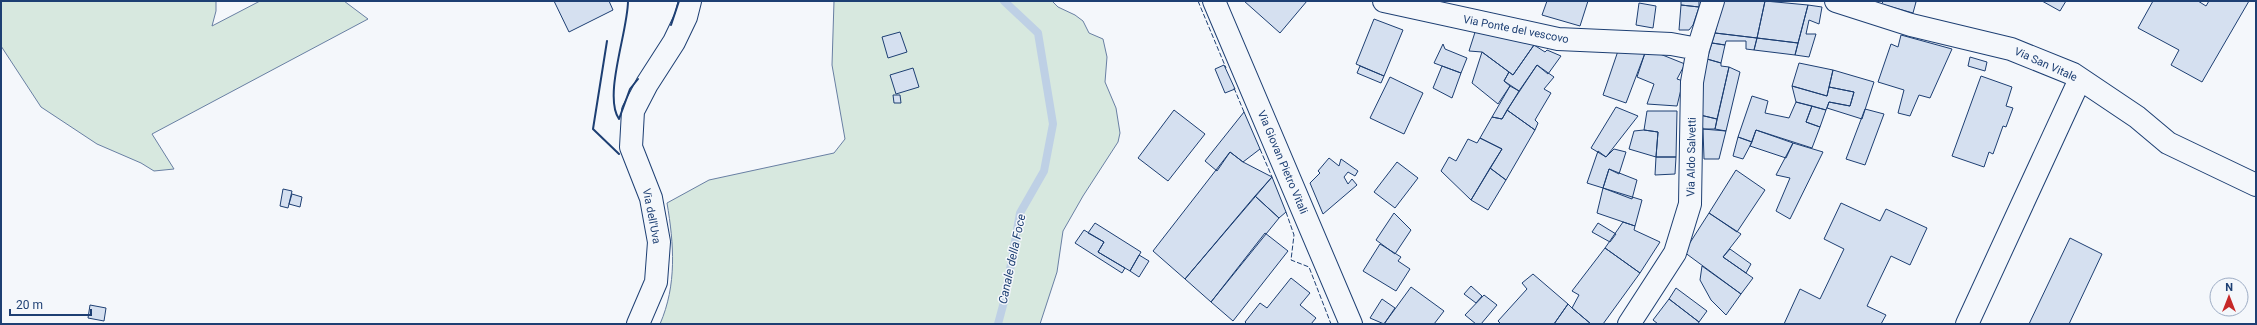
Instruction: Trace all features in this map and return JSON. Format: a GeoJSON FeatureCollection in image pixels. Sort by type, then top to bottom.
{"type":"FeatureCollection","features":[{"type":"Feature","properties":{"kind":"street","name":"Via dell'Uva"},"geometry":{"type":"LineString","coordinates":[[638,324],[656,282],[659,242],[650,193],[631,147],[633,111],[647,84],[674,42],[686,17],[690,1]]}},
{"type":"Feature","properties":{"kind":"street","name":"Via Giovan Pietro Vitali"},"geometry":{"type":"LineString","coordinates":[[1214,1],[1351,324]]}},
{"type":"Feature","properties":{"kind":"street","name":"Via Ponte del vescovo"},"geometry":{"type":"LineString","coordinates":[[1384,1],[1558,39],[1670,44],[1698,49]]}},
{"type":"Feature","properties":{"kind":"street","name":"Via Aldo Salvetti"},"geometry":{"type":"LineString","coordinates":[[1629,324],[1675,253],[1690,204],[1692,82],[1698,49],[1713,1]]}},
{"type":"Feature","properties":{"kind":"street","name":"Via San Vitale"},"geometry":{"type":"LineString","coordinates":[[1836,1],[1911,25],[2011,48],[2080,79],[2137,117],[2168,143],[2256,185]]}},
{"type":"Feature","properties":{"kind":"street"},"geometry":{"type":"LineString","coordinates":[[1967,324],[2080,79]]}},
{"type":"Feature","properties":{"kind":"shaded area"},"geometry":{"type":"Polygon","coordinates":[[[1,1],[216,1],[216,11],[212,26],[260,1],[344,1],[368,19],[152,134],[174,169],[154,171],[141,163],[97,144],[41,107],[1,46],[1,1]]]}},
{"type":"Feature","properties":{"kind":"shaded area"},"geometry":{"type":"Polygon","coordinates":[[[834,1],[1052,1],[1058,7],[1075,15],[1083,21],[1089,33],[1103,39],[1107,57],[1105,82],[1116,108],[1120,133],[1118,142],[1083,196],[1063,231],[1057,272],[1040,324],[660,324],[672,279],[672,249],[667,203],[709,180],[834,153],[845,139],[832,65],[834,1]]]}},
{"type":"Feature","properties":{"kind":"building"},"geometry":{"type":"Polygon","coordinates":[[[554,1],[609,1],[613,10],[569,32],[554,1]]]}},
{"type":"Feature","properties":{"kind":"building"},"geometry":{"type":"Polygon","coordinates":[[[1244,1],[1307,1],[1280,33],[1244,1]]]}},
{"type":"Feature","properties":{"kind":"building"},"geometry":{"type":"Polygon","coordinates":[[[1547,1],[1588,1],[1580,26],[1542,15],[1547,1]]]}},
{"type":"Feature","properties":{"kind":"building"},"geometry":{"type":"Polygon","coordinates":[[[1681,1],[1699,1],[1699,7],[1681,5],[1681,1]]]}},
{"type":"Feature","properties":{"kind":"building"},"geometry":{"type":"Polygon","coordinates":[[[1723,1],[1765,1],[1757,38],[1715,33],[1723,1]]]}},
{"type":"Feature","properties":{"kind":"building"},"geometry":{"type":"Polygon","coordinates":[[[1765,1],[1808,5],[1798,43],[1757,38],[1765,1]]]}},
{"type":"Feature","properties":{"kind":"building"},"geometry":{"type":"Polygon","coordinates":[[[1884,1],[1916,2],[1913,13],[1881,4],[1884,1]]]}},
{"type":"Feature","properties":{"kind":"building"},"geometry":{"type":"Polygon","coordinates":[[[2042,1],[2066,1],[2060,11],[2042,1]]]}},
{"type":"Feature","properties":{"kind":"building"},"geometry":{"type":"Polygon","coordinates":[[[2153,1],[2198,1],[2206,6],[2209,1],[2249,1],[2202,82],[2171,65],[2179,50],[2138,28],[2153,1]]]}},
{"type":"Feature","properties":{"kind":"building"},"geometry":{"type":"Polygon","coordinates":[[[1639,3],[1656,6],[1653,28],[1636,25],[1639,3]]]}},
{"type":"Feature","properties":{"kind":"building"},"geometry":{"type":"Polygon","coordinates":[[[1681,5],[1699,7],[1693,25],[1689,30],[1679,30],[1681,5]]]}},
{"type":"Feature","properties":{"kind":"building"},"geometry":{"type":"Polygon","coordinates":[[[1808,5],[1822,7],[1819,24],[1809,20],[1806,34],[1816,34],[1809,57],[1795,55],[1808,5]]]}},
{"type":"Feature","properties":{"kind":"building"},"geometry":{"type":"Polygon","coordinates":[[[1374,19],[1403,30],[1384,76],[1356,64],[1374,19]]]}},
{"type":"Feature","properties":{"kind":"building"},"geometry":{"type":"Polygon","coordinates":[[[1477,26],[1517,35],[1534,45],[1513,75],[1482,52],[1469,51],[1477,26]]]}},
{"type":"Feature","properties":{"kind":"building"},"geometry":{"type":"Polygon","coordinates":[[[900,32],[907,52],[888,58],[882,37],[900,32]]]}},
{"type":"Feature","properties":{"kind":"building"},"geometry":{"type":"Polygon","coordinates":[[[1715,33],[1757,38],[1754,50],[1746,49],[1746,41],[1726,41],[1725,45],[1712,43],[1715,33]]]}},
{"type":"Feature","properties":{"kind":"building"},"geometry":{"type":"Polygon","coordinates":[[[1901,35],[1952,49],[1930,98],[1919,95],[1910,116],[1898,113],[1904,90],[1878,82],[1891,44],[1898,47],[1901,35]]]}},
{"type":"Feature","properties":{"kind":"building"},"geometry":{"type":"Polygon","coordinates":[[[1757,38],[1798,43],[1795,55],[1754,50],[1757,38]]]}},
{"type":"Feature","properties":{"kind":"building"},"geometry":{"type":"Polygon","coordinates":[[[1712,43],[1725,45],[1721,63],[1707,59],[1712,43]]]}},
{"type":"Feature","properties":{"kind":"building"},"geometry":{"type":"Polygon","coordinates":[[[1443,44],[1445,49],[1467,58],[1461,73],[1434,63],[1443,44]]]}},
{"type":"Feature","properties":{"kind":"building"},"geometry":{"type":"Polygon","coordinates":[[[1534,45],[1545,52],[1547,50],[1561,56],[1548,74],[1537,65],[1519,91],[1504,81],[1509,72],[1513,75],[1534,45]]]}},
{"type":"Feature","properties":{"kind":"building"},"geometry":{"type":"Polygon","coordinates":[[[1620,45],[1645,53],[1626,103],[1603,95],[1620,45]]]}},
{"type":"Feature","properties":{"kind":"building"},"geometry":{"type":"Polygon","coordinates":[[[1482,52],[1509,72],[1504,81],[1510,86],[1498,104],[1472,83],[1482,52]]]}},
{"type":"Feature","properties":{"kind":"building"},"geometry":{"type":"Polygon","coordinates":[[[1645,53],[1660,54],[1685,64],[1677,79],[1683,81],[1677,106],[1647,104],[1654,84],[1637,77],[1645,53]]]}},
{"type":"Feature","properties":{"kind":"building"},"geometry":{"type":"Polygon","coordinates":[[[1970,57],[1987,62],[1985,71],[1968,66],[1970,57]]]}},
{"type":"Feature","properties":{"kind":"building"},"geometry":{"type":"Polygon","coordinates":[[[1707,59],[1721,63],[1721,66],[1729,67],[1717,119],[1700,115],[1699,91],[1707,59]]]}},
{"type":"Feature","properties":{"kind":"building"},"geometry":{"type":"Polygon","coordinates":[[[1799,63],[1833,70],[1827,96],[1792,86],[1799,63]]]}},
{"type":"Feature","properties":{"kind":"building"},"geometry":{"type":"Polygon","coordinates":[[[1224,65],[1235,89],[1225,93],[1215,69],[1224,65]]]}},
{"type":"Feature","properties":{"kind":"building"},"geometry":{"type":"Polygon","coordinates":[[[1537,65],[1554,77],[1544,89],[1551,93],[1535,120],[1538,123],[1535,130],[1507,110],[1537,65]]]}},
{"type":"Feature","properties":{"kind":"building"},"geometry":{"type":"Polygon","coordinates":[[[1360,66],[1384,76],[1381,83],[1357,73],[1360,66]]]}},
{"type":"Feature","properties":{"kind":"building"},"geometry":{"type":"Polygon","coordinates":[[[1442,66],[1461,73],[1452,98],[1433,88],[1442,66]]]}},
{"type":"Feature","properties":{"kind":"building"},"geometry":{"type":"Polygon","coordinates":[[[1729,67],[1740,72],[1726,131],[1715,129],[1729,67]]]}},
{"type":"Feature","properties":{"kind":"building"},"geometry":{"type":"Polygon","coordinates":[[[913,68],[919,87],[896,94],[890,75],[913,68]]]}},
{"type":"Feature","properties":{"kind":"building"},"geometry":{"type":"Polygon","coordinates":[[[1833,70],[1874,82],[1862,119],[1827,108],[1829,102],[1850,106],[1854,92],[1829,87],[1833,70]]]}},
{"type":"Feature","properties":{"kind":"building"},"geometry":{"type":"Polygon","coordinates":[[[1981,76],[2012,87],[2006,106],[2013,108],[2006,127],[2003,126],[1993,154],[1989,152],[1984,167],[1952,156],[1981,76]]]}},
{"type":"Feature","properties":{"kind":"building"},"geometry":{"type":"Polygon","coordinates":[[[1390,77],[1423,93],[1404,134],[1370,118],[1390,77]]]}},
{"type":"Feature","properties":{"kind":"building"},"geometry":{"type":"Polygon","coordinates":[[[1510,86],[1519,91],[1502,119],[1492,117],[1510,86]]]}},
{"type":"Feature","properties":{"kind":"building"},"geometry":{"type":"Polygon","coordinates":[[[1792,86],[1827,96],[1829,87],[1854,92],[1850,106],[1829,102],[1826,110],[1796,102],[1792,86]]]}},
{"type":"Feature","properties":{"kind":"building"},"geometry":{"type":"Polygon","coordinates":[[[893,95],[900,95],[901,103],[894,103],[893,95]]]}},
{"type":"Feature","properties":{"kind":"building"},"geometry":{"type":"Polygon","coordinates":[[[1752,96],[1768,101],[1765,113],[1789,118],[1796,102],[1812,106],[1806,122],[1820,127],[1812,148],[1756,130],[1752,142],[1738,137],[1752,96]]]}},
{"type":"Feature","properties":{"kind":"building"},"geometry":{"type":"Polygon","coordinates":[[[1812,106],[1826,110],[1820,127],[1806,122],[1812,106]]]}},
{"type":"Feature","properties":{"kind":"building"},"geometry":{"type":"Polygon","coordinates":[[[1616,107],[1638,116],[1606,157],[1591,148],[1616,107]]]}},
{"type":"Feature","properties":{"kind":"building"},"geometry":{"type":"Polygon","coordinates":[[[1865,109],[1884,114],[1865,165],[1846,159],[1865,109]]]}},
{"type":"Feature","properties":{"kind":"building"},"geometry":{"type":"Polygon","coordinates":[[[1174,110],[1205,134],[1168,181],[1138,158],[1174,110]]]}},
{"type":"Feature","properties":{"kind":"building"},"geometry":{"type":"Polygon","coordinates":[[[1507,110],[1535,130],[1506,180],[1490,168],[1502,149],[1480,138],[1492,117],[1502,119],[1507,110]]]}},
{"type":"Feature","properties":{"kind":"building"},"geometry":{"type":"Polygon","coordinates":[[[1647,111],[1677,111],[1676,157],[1656,157],[1658,132],[1644,130],[1647,111]]]}},
{"type":"Feature","properties":{"kind":"building"},"geometry":{"type":"Polygon","coordinates":[[[1244,112],[1260,149],[1243,162],[1230,152],[1217,171],[1205,161],[1244,112]]]}},
{"type":"Feature","properties":{"kind":"building"},"geometry":{"type":"Polygon","coordinates":[[[1700,115],[1717,119],[1715,129],[1703,129],[1700,115]]]}},
{"type":"Feature","properties":{"kind":"building"},"geometry":{"type":"Polygon","coordinates":[[[1703,129],[1726,131],[1719,159],[1704,159],[1703,129]]]}},
{"type":"Feature","properties":{"kind":"building"},"geometry":{"type":"Polygon","coordinates":[[[1644,130],[1658,132],[1656,157],[1629,149],[1634,131],[1644,130]]]}},
{"type":"Feature","properties":{"kind":"building"},"geometry":{"type":"Polygon","coordinates":[[[1756,130],[1793,143],[1786,158],[1750,146],[1756,130]]]}},
{"type":"Feature","properties":{"kind":"building"},"geometry":{"type":"Polygon","coordinates":[[[1738,137],[1752,142],[1743,159],[1733,156],[1738,137]]]}},
{"type":"Feature","properties":{"kind":"building"},"geometry":{"type":"Polygon","coordinates":[[[1480,138],[1502,149],[1471,200],[1441,171],[1449,157],[1456,161],[1468,139],[1477,143],[1480,138]]]}},
{"type":"Feature","properties":{"kind":"building"},"geometry":{"type":"Polygon","coordinates":[[[1793,143],[1823,152],[1790,219],[1776,211],[1790,178],[1776,175],[1793,143]]]}},
{"type":"Feature","properties":{"kind":"building"},"geometry":{"type":"Polygon","coordinates":[[[1614,149],[1626,152],[1619,174],[1609,169],[1603,188],[1587,183],[1598,151],[1606,157],[1614,149]]]}},
{"type":"Feature","properties":{"kind":"building"},"geometry":{"type":"Polygon","coordinates":[[[1230,152],[1243,162],[1272,177],[1185,279],[1153,251],[1230,152]]]}},
{"type":"Feature","properties":{"kind":"building"},"geometry":{"type":"Polygon","coordinates":[[[1656,157],[1676,157],[1675,174],[1655,175],[1656,157]]]}},
{"type":"Feature","properties":{"kind":"building"},"geometry":{"type":"Polygon","coordinates":[[[1329,158],[1339,166],[1341,159],[1358,171],[1355,176],[1348,172],[1344,177],[1348,184],[1352,179],[1357,185],[1323,214],[1310,183],[1320,173],[1318,171],[1329,158]]]}},
{"type":"Feature","properties":{"kind":"building"},"geometry":{"type":"Polygon","coordinates":[[[1397,162],[1418,178],[1395,208],[1374,192],[1397,162]]]}},
{"type":"Feature","properties":{"kind":"building"},"geometry":{"type":"Polygon","coordinates":[[[1490,168],[1506,180],[1488,210],[1471,200],[1490,168]]]}},
{"type":"Feature","properties":{"kind":"building"},"geometry":{"type":"Polygon","coordinates":[[[1609,169],[1637,180],[1632,199],[1603,188],[1609,169]]]}},
{"type":"Feature","properties":{"kind":"building"},"geometry":{"type":"Polygon","coordinates":[[[1736,170],[1765,190],[1737,232],[1709,213],[1736,170]]]}},
{"type":"Feature","properties":{"kind":"building"},"geometry":{"type":"Polygon","coordinates":[[[1272,177],[1286,212],[1279,218],[1255,196],[1272,177]]]}},
{"type":"Feature","properties":{"kind":"building"},"geometry":{"type":"Polygon","coordinates":[[[1603,188],[1642,200],[1635,226],[1597,213],[1603,188]]]}},
{"type":"Feature","properties":{"kind":"building"},"geometry":{"type":"Polygon","coordinates":[[[283,189],[292,191],[288,208],[280,206],[283,189]]]}},
{"type":"Feature","properties":{"kind":"building"},"geometry":{"type":"Polygon","coordinates":[[[292,194],[302,197],[300,207],[289,204],[292,194]]]}},
{"type":"Feature","properties":{"kind":"building"},"geometry":{"type":"Polygon","coordinates":[[[1255,196],[1279,218],[1211,302],[1185,279],[1255,196]]]}},
{"type":"Feature","properties":{"kind":"building"},"geometry":{"type":"Polygon","coordinates":[[[1841,203],[1880,221],[1886,209],[1927,228],[1910,265],[1891,256],[1867,306],[1886,315],[1881,324],[1784,324],[1800,289],[1820,299],[1844,249],[1824,239],[1841,203]]]}},
{"type":"Feature","properties":{"kind":"building"},"geometry":{"type":"Polygon","coordinates":[[[1394,213],[1411,230],[1395,254],[1376,240],[1394,213]]]}},
{"type":"Feature","properties":{"kind":"building"},"geometry":{"type":"Polygon","coordinates":[[[1709,213],[1741,234],[1723,257],[1753,278],[1741,294],[1684,252],[1709,213]]]}},
{"type":"Feature","properties":{"kind":"building"},"geometry":{"type":"Polygon","coordinates":[[[1623,222],[1635,226],[1634,230],[1660,242],[1640,273],[1605,248],[1623,222]]]}},
{"type":"Feature","properties":{"kind":"building"},"geometry":{"type":"Polygon","coordinates":[[[1095,223],[1141,252],[1130,271],[1098,252],[1104,242],[1088,233],[1095,223]]]}},
{"type":"Feature","properties":{"kind":"building"},"geometry":{"type":"Polygon","coordinates":[[[1598,223],[1616,234],[1610,242],[1592,232],[1598,223]]]}},
{"type":"Feature","properties":{"kind":"building"},"geometry":{"type":"Polygon","coordinates":[[[1084,230],[1104,242],[1098,252],[1125,268],[1122,273],[1075,243],[1084,230]]]}},
{"type":"Feature","properties":{"kind":"building"},"geometry":{"type":"Polygon","coordinates":[[[1265,233],[1288,251],[1233,321],[1211,302],[1265,233]]]}},
{"type":"Feature","properties":{"kind":"building"},"geometry":{"type":"Polygon","coordinates":[[[2070,238],[2102,254],[2069,324],[2029,324],[2070,238]]]}},
{"type":"Feature","properties":{"kind":"building"},"geometry":{"type":"Polygon","coordinates":[[[1380,244],[1401,257],[1398,261],[1410,269],[1396,291],[1363,271],[1380,244]]]}},
{"type":"Feature","properties":{"kind":"building"},"geometry":{"type":"Polygon","coordinates":[[[1605,248],[1640,273],[1603,324],[1591,324],[1572,308],[1579,295],[1572,291],[1605,248]]]}},
{"type":"Feature","properties":{"kind":"building"},"geometry":{"type":"Polygon","coordinates":[[[1730,249],[1751,264],[1746,273],[1723,257],[1730,249]]]}},
{"type":"Feature","properties":{"kind":"building"},"geometry":{"type":"Polygon","coordinates":[[[1139,255],[1149,261],[1139,277],[1130,271],[1139,255]]]}},
{"type":"Feature","properties":{"kind":"building"},"geometry":{"type":"Polygon","coordinates":[[[1702,266],[1741,294],[1726,315],[1711,300],[1700,280],[1702,266]]]}},
{"type":"Feature","properties":{"kind":"building"},"geometry":{"type":"Polygon","coordinates":[[[1533,274],[1568,304],[1554,324],[1501,324],[1498,321],[1527,289],[1522,283],[1533,274]]]}},
{"type":"Feature","properties":{"kind":"building"},"geometry":{"type":"Polygon","coordinates":[[[1291,278],[1310,293],[1300,305],[1316,318],[1311,324],[1247,324],[1245,322],[1260,303],[1267,308],[1291,278]]]}},
{"type":"Feature","properties":{"kind":"building"},"geometry":{"type":"Polygon","coordinates":[[[1471,286],[1482,296],[1476,303],[1464,294],[1471,286]]]}},
{"type":"Feature","properties":{"kind":"building"},"geometry":{"type":"Polygon","coordinates":[[[1411,287],[1444,311],[1434,324],[1384,324],[1411,287]]]}},
{"type":"Feature","properties":{"kind":"building"},"geometry":{"type":"Polygon","coordinates":[[[1676,288],[1707,311],[1699,322],[1669,299],[1676,288]]]}},
{"type":"Feature","properties":{"kind":"building"},"geometry":{"type":"Polygon","coordinates":[[[1484,295],[1497,305],[1481,324],[1476,324],[1465,315],[1484,295]]]}},
{"type":"Feature","properties":{"kind":"building"},"geometry":{"type":"Polygon","coordinates":[[[1382,299],[1395,308],[1384,324],[1370,318],[1382,299]]]}},
{"type":"Feature","properties":{"kind":"building"},"geometry":{"type":"Polygon","coordinates":[[[1669,299],[1699,322],[1698,324],[1658,324],[1653,320],[1669,299]]]}},
{"type":"Feature","properties":{"kind":"building"},"geometry":{"type":"Polygon","coordinates":[[[1568,304],[1572,308],[1591,324],[1554,324],[1568,304]]]}},
{"type":"Feature","properties":{"kind":"building"},"geometry":{"type":"Polygon","coordinates":[[[90,305],[106,308],[104,321],[88,318],[90,305]]]}},
{"type":"Feature","properties":{"kind":"waterway","name":"Canale della Foce"},"geometry":{"type":"LineString","coordinates":[[998,324],[1005,298],[1020,213],[1044,171],[1053,124],[1038,33],[1004,1]]}},
{"type":"Feature","properties":{"kind":"fence"},"geometry":{"type":"LineString","coordinates":[[1198,1],[1226,68]]}},
{"type":"Feature","properties":{"kind":"fence"},"geometry":{"type":"LineString","coordinates":[[1234,88],[1244,112]]}},
{"type":"Feature","properties":{"kind":"fence"},"geometry":{"type":"LineString","coordinates":[[1260,149],[1272,177]]}},
{"type":"Feature","properties":{"kind":"fence"},"geometry":{"type":"LineString","coordinates":[[1286,212],[1294,235],[1291,260],[1309,267],[1331,324]]}},
{"type":"Feature","properties":{"kind":"wall"},"geometry":{"type":"LineString","coordinates":[[619,119],[615,109],[615,79],[628,1]]}},
{"type":"Feature","properties":{"kind":"wall"},"geometry":{"type":"LineString","coordinates":[[671,25],[679,1]]}},
{"type":"Feature","properties":{"kind":"wall"},"geometry":{"type":"LineString","coordinates":[[607,41],[593,129],[619,154]]}},
{"type":"Feature","properties":{"kind":"wall"},"geometry":{"type":"LineString","coordinates":[[619,119],[630,89],[638,79]]}}]}
